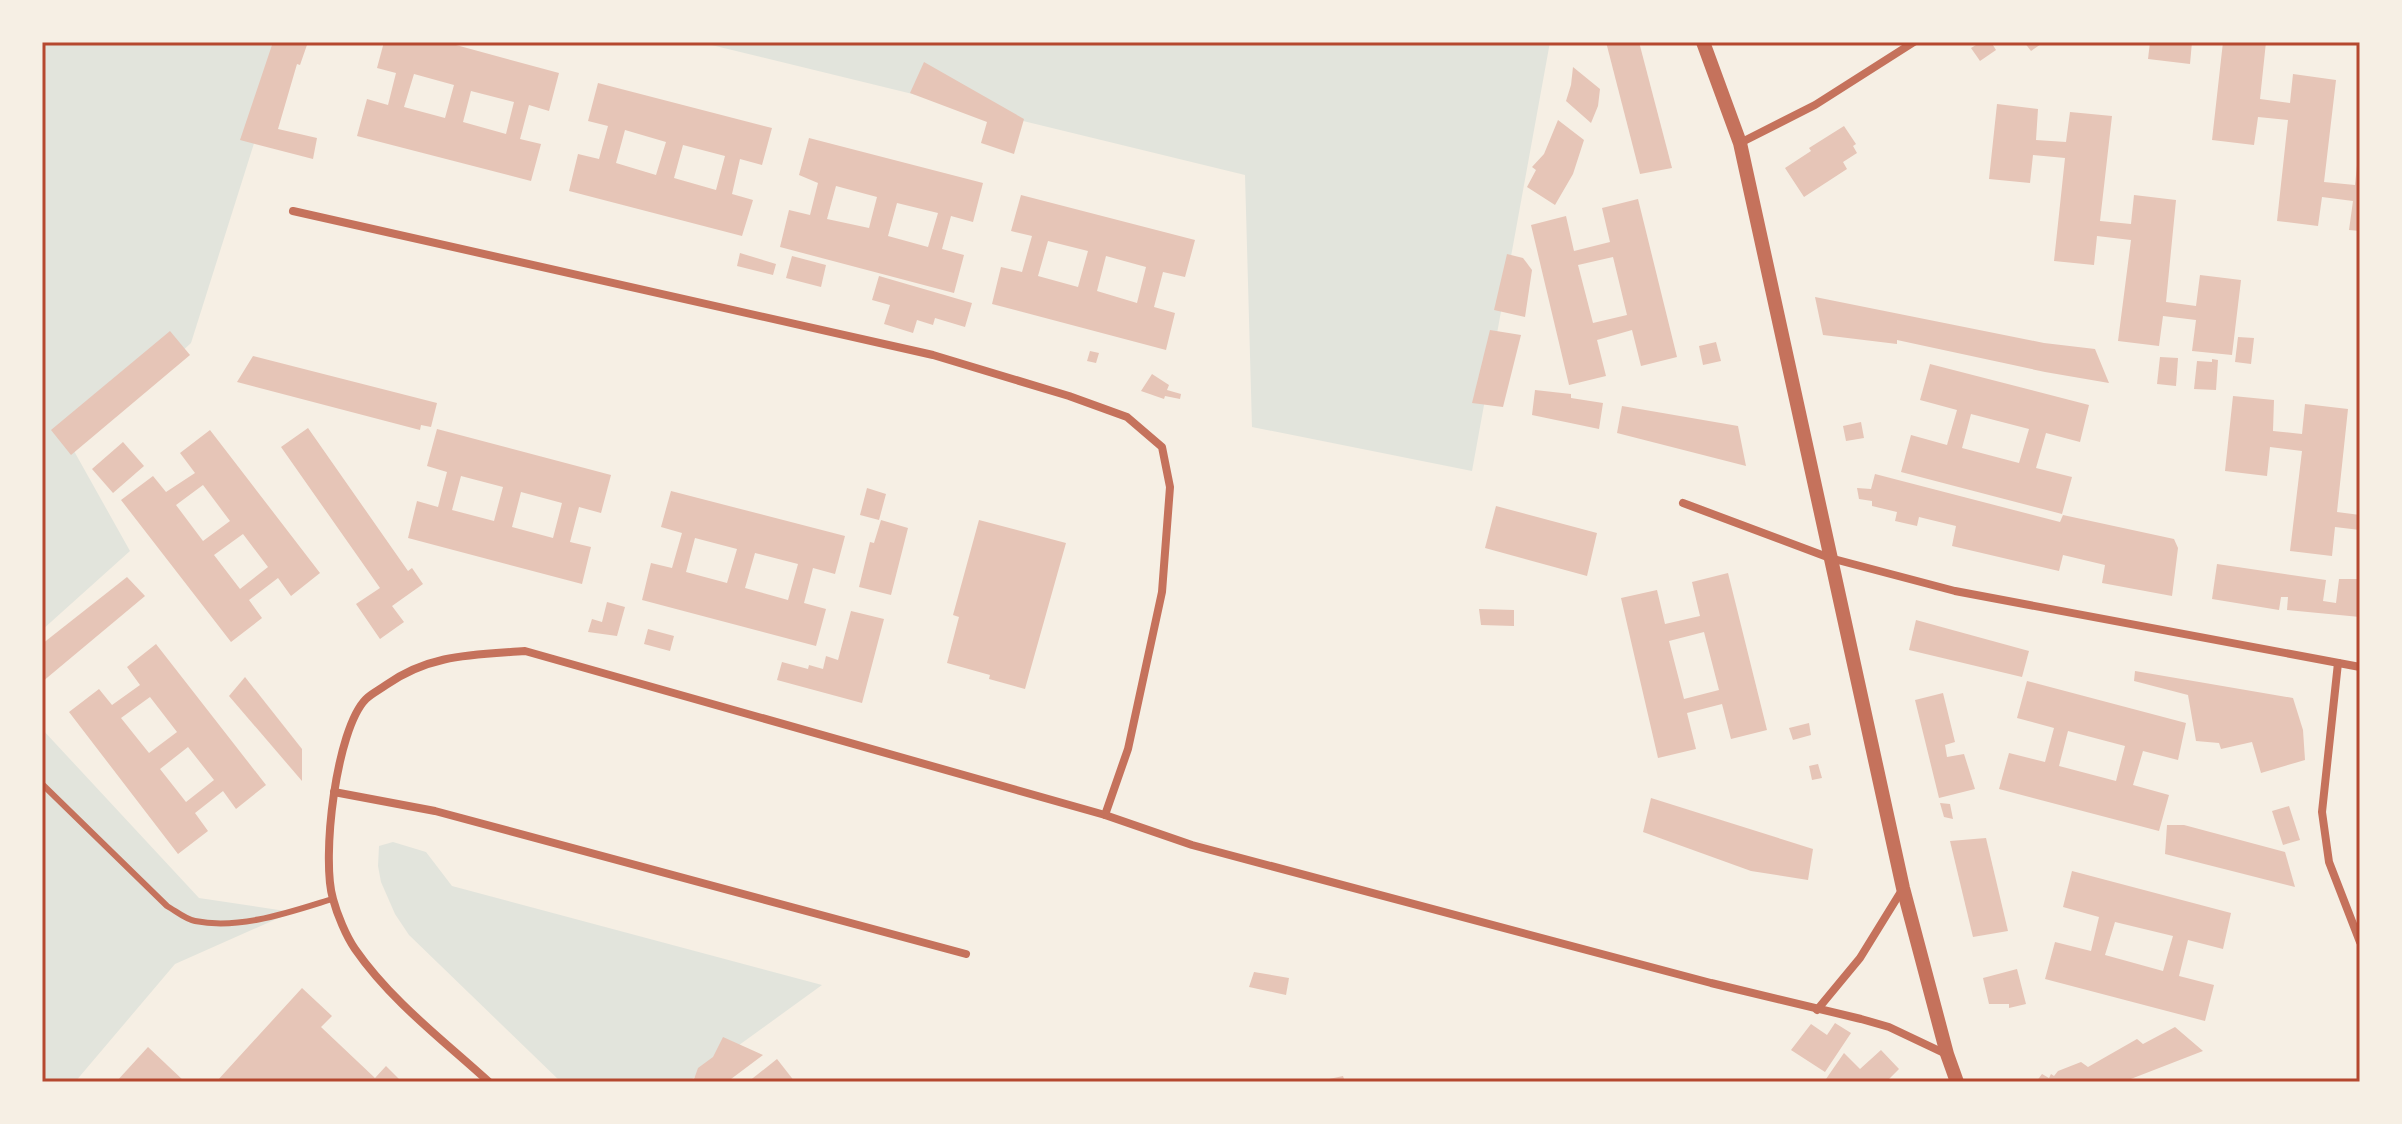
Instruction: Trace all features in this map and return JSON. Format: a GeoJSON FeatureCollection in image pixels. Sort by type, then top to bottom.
{"type":"FeatureCollection","features":[{"type":"Feature","properties":{"kind":"street"},"geometry":{"type":"LineString","coordinates":[[1703,42],[1740,143],[1903,888],[1957,1082]]}},
{"type":"Feature","properties":{"kind":"street"},"geometry":{"type":"LineString","coordinates":[[1740,143],[1815,105],[1914,42]]}},
{"type":"Feature","properties":{"kind":"street"},"geometry":{"type":"LineString","coordinates":[[293,211],[933,355],[1127,417],[1162,447],[1170,487],[1162,592],[1128,749],[1105,815]]}},
{"type":"Feature","properties":{"kind":"street"},"geometry":{"type":"LineString","coordinates":[[1683,503],[1830,558],[1955,591],[2360,667]]}},
{"type":"Feature","properties":{"kind":"street"},"geometry":{"type":"LineString","coordinates":[[489,1082],[397,999],[354,947],[332,899],[327,848],[334,792],[348,733],[364,700],[406,671],[449,656],[525,651],[1105,815],[1192,845],[1889,1027],[1947,1054]]}},
{"type":"Feature","properties":{"kind":"street"},"geometry":{"type":"LineString","coordinates":[[2338,663],[2322,812],[2329,862],[2360,942]]}},
{"type":"Feature","properties":{"kind":"street"},"geometry":{"type":"LineString","coordinates":[[334,792],[435,811],[966,954]]}},
{"type":"Feature","properties":{"kind":"street"},"geometry":{"type":"LineString","coordinates":[[1817,1010],[1860,958],[1903,888]]}},
{"type":"Feature","properties":{"kind":"lane"},"geometry":{"type":"LineString","coordinates":[[42,784],[167,906],[192,920],[224,924],[284,914],[332,899]]}},
{"type":"Feature","properties":{"kind":"shaded area"},"geometry":{"type":"Polygon","coordinates":[[[42,42],[286,42],[191,343],[74,451],[130,551],[42,630],[42,42]]]}},
{"type":"Feature","properties":{"kind":"shaded area"},"geometry":{"type":"Polygon","coordinates":[[[699,42],[1550,42],[1472,471],[1252,427],[1245,175],[699,42]]]}},
{"type":"Feature","properties":{"kind":"shaded area"},"geometry":{"type":"Polygon","coordinates":[[[42,729],[199,898],[292,912],[175,964],[75,1082],[42,1082],[42,729]]]}},
{"type":"Feature","properties":{"kind":"shaded area"},"geometry":{"type":"Polygon","coordinates":[[[393,842],[426,852],[452,886],[822,985],[688,1082],[561,1082],[409,935],[395,914],[381,882],[378,866],[379,846],[393,842]]]}},
{"type":"Feature","properties":{"kind":"building"},"geometry":{"type":"Polygon","coordinates":[[[273,42],[308,42],[300,65],[297,64],[278,129],[317,138],[313,159],[240,140],[273,42]]]}},
{"type":"Feature","properties":{"kind":"building"},"geometry":{"type":"Polygon","coordinates":[[[384,42],[445,42],[559,73],[549,111],[529,105],[520,139],[541,144],[531,181],[357,136],[367,99],[388,105],[396,73],[377,68],[384,42]],[[414,74],[404,107],[445,118],[454,85],[414,74]],[[471,91],[463,122],[506,134],[514,102],[471,91]]]}},
{"type":"Feature","properties":{"kind":"building"},"geometry":{"type":"Polygon","coordinates":[[[1606,42],[1639,42],[1672,168],[1640,174],[1606,42]]]}},
{"type":"Feature","properties":{"kind":"building"},"geometry":{"type":"Polygon","coordinates":[[[1981,42],[1991,42],[1996,50],[1980,61],[1971,48],[1981,42]]]}},
{"type":"Feature","properties":{"kind":"building"},"geometry":{"type":"Polygon","coordinates":[[[2024,42],[2044,42],[2031,51],[2024,42]]]}},
{"type":"Feature","properties":{"kind":"building"},"geometry":{"type":"Polygon","coordinates":[[[2150,42],[2192,42],[2190,64],[2148,59],[2150,42]]]}},
{"type":"Feature","properties":{"kind":"building"},"geometry":{"type":"Polygon","coordinates":[[[2223,42],[2266,42],[2260,99],[2290,103],[2293,74],[2336,80],[2324,182],[2355,185],[2360,155],[2360,231],[2349,230],[2353,201],[2322,197],[2318,226],[2277,221],[2288,120],[2258,117],[2254,145],[2212,140],[2223,42]]]}},
{"type":"Feature","properties":{"kind":"building"},"geometry":{"type":"Polygon","coordinates":[[[924,62],[1024,119],[1014,154],[981,143],[987,122],[910,93],[924,62]]]}},
{"type":"Feature","properties":{"kind":"building"},"geometry":{"type":"Polygon","coordinates":[[[1573,67],[1600,89],[1598,106],[1591,123],[1566,101],[1573,67]]]}},
{"type":"Feature","properties":{"kind":"building"},"geometry":{"type":"Polygon","coordinates":[[[598,83],[772,128],[762,165],[740,159],[732,194],[753,200],[742,236],[569,191],[578,154],[599,159],[608,126],[588,121],[598,83]],[[625,130],[616,163],[656,175],[666,142],[625,130]],[[683,145],[674,178],[716,190],[725,156],[683,145]]]}},
{"type":"Feature","properties":{"kind":"building"},"geometry":{"type":"Polygon","coordinates":[[[1997,104],[2038,109],[2036,140],[2066,142],[2070,112],[2112,116],[2100,221],[2131,224],[2134,195],[2176,200],[2166,302],[2196,306],[2200,275],[2241,280],[2232,355],[2192,351],[2196,320],[2163,316],[2159,346],[2118,341],[2131,240],[2097,236],[2094,265],[2054,261],[2065,158],[2033,155],[2030,183],[1989,179],[1997,104]]]}},
{"type":"Feature","properties":{"kind":"building"},"geometry":{"type":"Polygon","coordinates":[[[1558,120],[1584,140],[1573,174],[1555,205],[1527,187],[1536,170],[1532,167],[1544,154],[1558,120]]]}},
{"type":"Feature","properties":{"kind":"building"},"geometry":{"type":"Polygon","coordinates":[[[1844,126],[1856,144],[1853,146],[1857,153],[1843,162],[1847,169],[1804,197],[1785,168],[1844,126]]]}},
{"type":"Feature","properties":{"kind":"building"},"geometry":{"type":"Polygon","coordinates":[[[809,138],[983,183],[973,222],[951,216],[942,249],[964,255],[954,293],[780,247],[789,210],[810,215],[818,183],[799,175],[809,138]],[[836,186],[827,219],[869,228],[877,197],[836,186]],[[897,203],[888,236],[928,247],[938,213],[897,203]]]}},
{"type":"Feature","properties":{"kind":"building"},"geometry":{"type":"Polygon","coordinates":[[[1021,195],[1195,240],[1185,277],[1163,272],[1154,307],[1175,313],[1166,350],[992,304],[1001,267],[1022,272],[1032,236],[1011,231],[1021,195]],[[1048,241],[1038,276],[1078,287],[1088,251],[1048,241]],[[1106,256],[1097,291],[1137,303],[1146,267],[1106,256]]]}},
{"type":"Feature","properties":{"kind":"building"},"geometry":{"type":"Polygon","coordinates":[[[1638,199],[1677,357],[1641,366],[1632,330],[1597,340],[1606,376],[1569,385],[1531,225],[1566,216],[1574,251],[1610,242],[1602,208],[1638,199]],[[1613,257],[1578,265],[1593,323],[1627,315],[1613,257]]]}},
{"type":"Feature","properties":{"kind":"building"},"geometry":{"type":"Polygon","coordinates":[[[740,253],[776,264],[773,275],[737,266],[740,253]]]}},
{"type":"Feature","properties":{"kind":"building"},"geometry":{"type":"Polygon","coordinates":[[[1507,254],[1523,258],[1532,270],[1525,317],[1494,310],[1507,254]]]}},
{"type":"Feature","properties":{"kind":"building"},"geometry":{"type":"Polygon","coordinates":[[[792,256],[826,265],[821,287],[786,278],[792,256]]]}},
{"type":"Feature","properties":{"kind":"building"},"geometry":{"type":"Polygon","coordinates":[[[879,276],[972,303],[965,327],[935,318],[933,325],[917,320],[913,333],[884,324],[890,305],[872,300],[879,276]]]}},
{"type":"Feature","properties":{"kind":"building"},"geometry":{"type":"Polygon","coordinates":[[[1815,297],[2044,343],[2095,349],[2109,383],[1897,340],[1897,344],[1823,335],[1815,297]]]}},
{"type":"Feature","properties":{"kind":"building"},"geometry":{"type":"Polygon","coordinates":[[[1490,330],[1521,335],[1503,407],[1472,403],[1490,330]]]}},
{"type":"Feature","properties":{"kind":"building"},"geometry":{"type":"Polygon","coordinates":[[[170,331],[190,355],[71,455],[51,430],[170,331]]]}},
{"type":"Feature","properties":{"kind":"building"},"geometry":{"type":"Polygon","coordinates":[[[2238,337],[2254,338],[2251,364],[2235,362],[2238,337]]]}},
{"type":"Feature","properties":{"kind":"building"},"geometry":{"type":"Polygon","coordinates":[[[1716,342],[1721,361],[1703,365],[1699,346],[1716,342]]]}},
{"type":"Feature","properties":{"kind":"building"},"geometry":{"type":"Polygon","coordinates":[[[1090,351],[1099,353],[1096,363],[1087,361],[1090,351]]]}},
{"type":"Feature","properties":{"kind":"building"},"geometry":{"type":"Polygon","coordinates":[[[253,356],[437,403],[431,427],[421,425],[420,430],[237,382],[253,356]]]}},
{"type":"Feature","properties":{"kind":"building"},"geometry":{"type":"Polygon","coordinates":[[[2160,357],[2178,358],[2176,386],[2157,384],[2160,357]]]}},
{"type":"Feature","properties":{"kind":"building"},"geometry":{"type":"Polygon","coordinates":[[[2212,359],[2218,360],[2216,390],[2194,389],[2197,361],[2212,362],[2212,359]]]}},
{"type":"Feature","properties":{"kind":"building"},"geometry":{"type":"Polygon","coordinates":[[[1930,364],[2089,405],[2080,442],[2046,433],[2036,468],[2072,477],[2062,514],[1901,472],[1911,435],[1947,445],[1957,410],[1920,400],[1930,364]],[[1971,414],[1962,448],[2019,463],[2029,429],[1971,414]]]}},
{"type":"Feature","properties":{"kind":"building"},"geometry":{"type":"Polygon","coordinates":[[[1152,374],[1169,385],[1167,390],[1181,394],[1180,399],[1165,396],[1164,399],[1141,391],[1152,374]]]}},
{"type":"Feature","properties":{"kind":"building"},"geometry":{"type":"Polygon","coordinates":[[[1535,390],[1571,394],[1571,398],[1603,403],[1599,429],[1532,415],[1535,390]]]}},
{"type":"Feature","properties":{"kind":"building"},"geometry":{"type":"Polygon","coordinates":[[[2233,396],[2274,400],[2273,431],[2302,434],[2305,404],[2348,409],[2337,512],[2360,515],[2360,530],[2335,527],[2332,556],[2290,551],[2302,451],[2270,447],[2267,476],[2225,471],[2233,396]]]}},
{"type":"Feature","properties":{"kind":"building"},"geometry":{"type":"Polygon","coordinates":[[[1622,406],[1738,426],[1746,466],[1617,433],[1622,406]]]}},
{"type":"Feature","properties":{"kind":"building"},"geometry":{"type":"Polygon","coordinates":[[[1861,422],[1864,438],[1846,441],[1843,426],[1861,422]]]}},
{"type":"Feature","properties":{"kind":"building"},"geometry":{"type":"Polygon","coordinates":[[[308,428],[408,571],[412,568],[423,584],[392,606],[404,622],[380,639],[356,604],[380,588],[281,447],[308,428]]]}},
{"type":"Feature","properties":{"kind":"building"},"geometry":{"type":"Polygon","coordinates":[[[437,429],[611,475],[601,513],[579,507],[570,542],[591,547],[582,584],[408,538],[417,501],[438,507],[447,472],[427,466],[437,429]],[[461,476],[452,510],[494,521],[503,487],[461,476]],[[521,492],[512,527],[553,538],[562,503],[521,492]]]}},
{"type":"Feature","properties":{"kind":"building"},"geometry":{"type":"Polygon","coordinates":[[[210,430],[320,573],[291,596],[278,578],[249,600],[262,618],[231,642],[121,500],[153,476],[166,492],[195,473],[180,453],[210,430]],[[203,485],[176,505],[203,541],[230,521],[203,485]],[[243,534],[214,555],[240,589],[268,567],[243,534]]]}},
{"type":"Feature","properties":{"kind":"building"},"geometry":{"type":"Polygon","coordinates":[[[123,442],[144,466],[113,493],[92,469],[123,442]]]}},
{"type":"Feature","properties":{"kind":"building"},"geometry":{"type":"Polygon","coordinates":[[[1875,474],[2060,522],[2063,515],[2174,539],[2178,548],[2172,596],[2102,583],[2105,565],[2063,555],[2059,571],[1952,546],[1956,526],[1919,517],[1917,526],[1895,521],[1897,512],[1872,506],[1872,501],[1859,499],[1857,488],[1871,489],[1875,474]]]}},
{"type":"Feature","properties":{"kind":"building"},"geometry":{"type":"Polygon","coordinates":[[[867,488],[886,494],[879,520],[860,515],[867,488]]]}},
{"type":"Feature","properties":{"kind":"building"},"geometry":{"type":"Polygon","coordinates":[[[671,491],[845,536],[835,574],[813,568],[804,603],[826,609],[816,646],[642,600],[651,563],[672,568],[682,533],[661,527],[671,491]],[[695,538],[686,572],[727,583],[737,549],[695,538]],[[755,553],[745,588],[788,600],[798,564],[755,553]]]}},
{"type":"Feature","properties":{"kind":"building"},"geometry":{"type":"Polygon","coordinates":[[[1496,506],[1597,533],[1587,576],[1485,548],[1496,506]]]}},
{"type":"Feature","properties":{"kind":"building"},"geometry":{"type":"Polygon","coordinates":[[[881,520],[908,528],[891,595],[859,587],[870,542],[874,543],[881,520]]]}},
{"type":"Feature","properties":{"kind":"building"},"geometry":{"type":"Polygon","coordinates":[[[979,520],[1066,543],[1025,689],[947,663],[959,617],[953,615],[979,520]]]}},
{"type":"Feature","properties":{"kind":"building"},"geometry":{"type":"Polygon","coordinates":[[[2217,564],[2326,580],[2323,601],[2336,603],[2339,579],[2360,579],[2360,617],[2287,610],[2288,597],[2281,597],[2279,610],[2212,599],[2217,564]]]}},
{"type":"Feature","properties":{"kind":"building"},"geometry":{"type":"Polygon","coordinates":[[[1728,573],[1767,730],[1731,739],[1722,704],[1687,713],[1696,749],[1658,758],[1621,598],[1657,590],[1665,624],[1700,616],[1692,582],[1728,573]],[[1704,632],[1669,641],[1684,699],[1719,690],[1704,632]]]}},
{"type":"Feature","properties":{"kind":"building"},"geometry":{"type":"Polygon","coordinates":[[[127,577],[145,596],[42,682],[42,644],[127,577]]]}},
{"type":"Feature","properties":{"kind":"building"},"geometry":{"type":"Polygon","coordinates":[[[607,602],[625,607],[617,636],[588,632],[592,619],[602,622],[607,602]]]}},
{"type":"Feature","properties":{"kind":"building"},"geometry":{"type":"Polygon","coordinates":[[[1479,609],[1514,610],[1514,626],[1481,625],[1479,609]]]}},
{"type":"Feature","properties":{"kind":"building"},"geometry":{"type":"Polygon","coordinates":[[[851,611],[884,619],[862,703],[777,680],[782,662],[808,669],[809,665],[823,669],[826,656],[838,660],[851,611]]]}},
{"type":"Feature","properties":{"kind":"building"},"geometry":{"type":"Polygon","coordinates":[[[1916,620],[2029,651],[2022,677],[1909,650],[1916,620]]]}},
{"type":"Feature","properties":{"kind":"building"},"geometry":{"type":"Polygon","coordinates":[[[648,629],[674,636],[670,651],[644,644],[648,629]]]}},
{"type":"Feature","properties":{"kind":"building"},"geometry":{"type":"Polygon","coordinates":[[[156,644],[266,785],[236,809],[223,791],[195,813],[208,831],[178,854],[69,712],[99,689],[112,705],[140,685],[127,667],[156,644]],[[150,697],[121,718],[149,753],[177,732],[150,697]],[[188,747],[160,769],[186,802],[214,780],[188,747]]]}},
{"type":"Feature","properties":{"kind":"building"},"geometry":{"type":"Polygon","coordinates":[[[2135,671],[2293,698],[2303,730],[2305,760],[2261,773],[2252,742],[2221,749],[2219,743],[2196,741],[2188,695],[2134,681],[2135,671]]]}},
{"type":"Feature","properties":{"kind":"building"},"geometry":{"type":"Polygon","coordinates":[[[245,677],[302,749],[302,781],[229,696],[245,677]]]}},
{"type":"Feature","properties":{"kind":"building"},"geometry":{"type":"Polygon","coordinates":[[[2027,681],[2186,723],[2178,760],[2143,751],[2133,785],[2169,795],[2159,831],[1999,789],[2009,753],[2045,762],[2054,728],[2017,718],[2027,681]],[[2068,731],[2059,766],[2116,781],[2125,746],[2068,731]]]}},
{"type":"Feature","properties":{"kind":"building"},"geometry":{"type":"Polygon","coordinates":[[[1943,693],[1955,742],[1945,745],[1947,757],[1964,754],[1975,789],[1939,798],[1915,700],[1943,693]]]}},
{"type":"Feature","properties":{"kind":"building"},"geometry":{"type":"Polygon","coordinates":[[[1809,723],[1811,735],[1793,740],[1789,728],[1809,723]]]}},
{"type":"Feature","properties":{"kind":"building"},"geometry":{"type":"Polygon","coordinates":[[[1818,764],[1822,778],[1812,780],[1809,766],[1818,764]]]}},
{"type":"Feature","properties":{"kind":"building"},"geometry":{"type":"Polygon","coordinates":[[[1651,798],[1813,849],[1808,880],[1751,871],[1643,832],[1651,798]]]}},
{"type":"Feature","properties":{"kind":"building"},"geometry":{"type":"Polygon","coordinates":[[[1940,803],[1950,804],[1953,819],[1944,817],[1940,803]]]}},
{"type":"Feature","properties":{"kind":"building"},"geometry":{"type":"Polygon","coordinates":[[[2289,806],[2300,840],[2283,845],[2272,811],[2289,806]]]}},
{"type":"Feature","properties":{"kind":"building"},"geometry":{"type":"Polygon","coordinates":[[[2167,825],[2184,825],[2285,852],[2295,887],[2165,854],[2167,825]]]}},
{"type":"Feature","properties":{"kind":"building"},"geometry":{"type":"Polygon","coordinates":[[[1986,838],[2008,931],[1973,937],[1950,841],[1986,838]]]}},
{"type":"Feature","properties":{"kind":"building"},"geometry":{"type":"Polygon","coordinates":[[[2072,871],[2231,913],[2223,949],[2188,940],[2179,976],[2214,985],[2205,1021],[2045,979],[2055,942],[2091,951],[2099,917],[2063,907],[2072,871]],[[2115,922],[2105,955],[2163,971],[2173,936],[2115,922]]]}},
{"type":"Feature","properties":{"kind":"building"},"geometry":{"type":"Polygon","coordinates":[[[2017,969],[2026,1004],[2009,1008],[2009,1004],[1989,1004],[1983,978],[2017,969]]]}},
{"type":"Feature","properties":{"kind":"building"},"geometry":{"type":"Polygon","coordinates":[[[1254,972],[1289,978],[1286,995],[1249,987],[1254,972]]]}},
{"type":"Feature","properties":{"kind":"building"},"geometry":{"type":"Polygon","coordinates":[[[302,988],[332,1016],[321,1027],[375,1078],[386,1066],[402,1082],[218,1082],[302,988]]]}},
{"type":"Feature","properties":{"kind":"building"},"geometry":{"type":"Polygon","coordinates":[[[1835,1023],[1851,1033],[1825,1072],[1791,1050],[1811,1024],[1827,1035],[1835,1023]]]}},
{"type":"Feature","properties":{"kind":"building"},"geometry":{"type":"Polygon","coordinates":[[[2175,1027],[2203,1051],[2123,1082],[2036,1082],[2042,1074],[2049,1078],[2051,1074],[2054,1076],[2058,1071],[2081,1062],[2088,1067],[2137,1039],[2143,1044],[2175,1027]]]}},
{"type":"Feature","properties":{"kind":"building"},"geometry":{"type":"Polygon","coordinates":[[[723,1037],[763,1055],[727,1082],[693,1082],[698,1068],[713,1057],[723,1037]]]}},
{"type":"Feature","properties":{"kind":"building"},"geometry":{"type":"Polygon","coordinates":[[[148,1047],[185,1082],[116,1082],[148,1047]]]}},
{"type":"Feature","properties":{"kind":"building"},"geometry":{"type":"Polygon","coordinates":[[[1881,1050],[1899,1069],[1886,1082],[1830,1082],[1826,1079],[1844,1053],[1860,1069],[1881,1050]]]}},
{"type":"Feature","properties":{"kind":"building"},"geometry":{"type":"Polygon","coordinates":[[[777,1059],[795,1082],[748,1082],[777,1059]]]}},
{"type":"Feature","properties":{"kind":"building"},"geometry":{"type":"Polygon","coordinates":[[[1343,1076],[1345,1082],[1320,1082],[1320,1081],[1343,1076]]]}}]}
